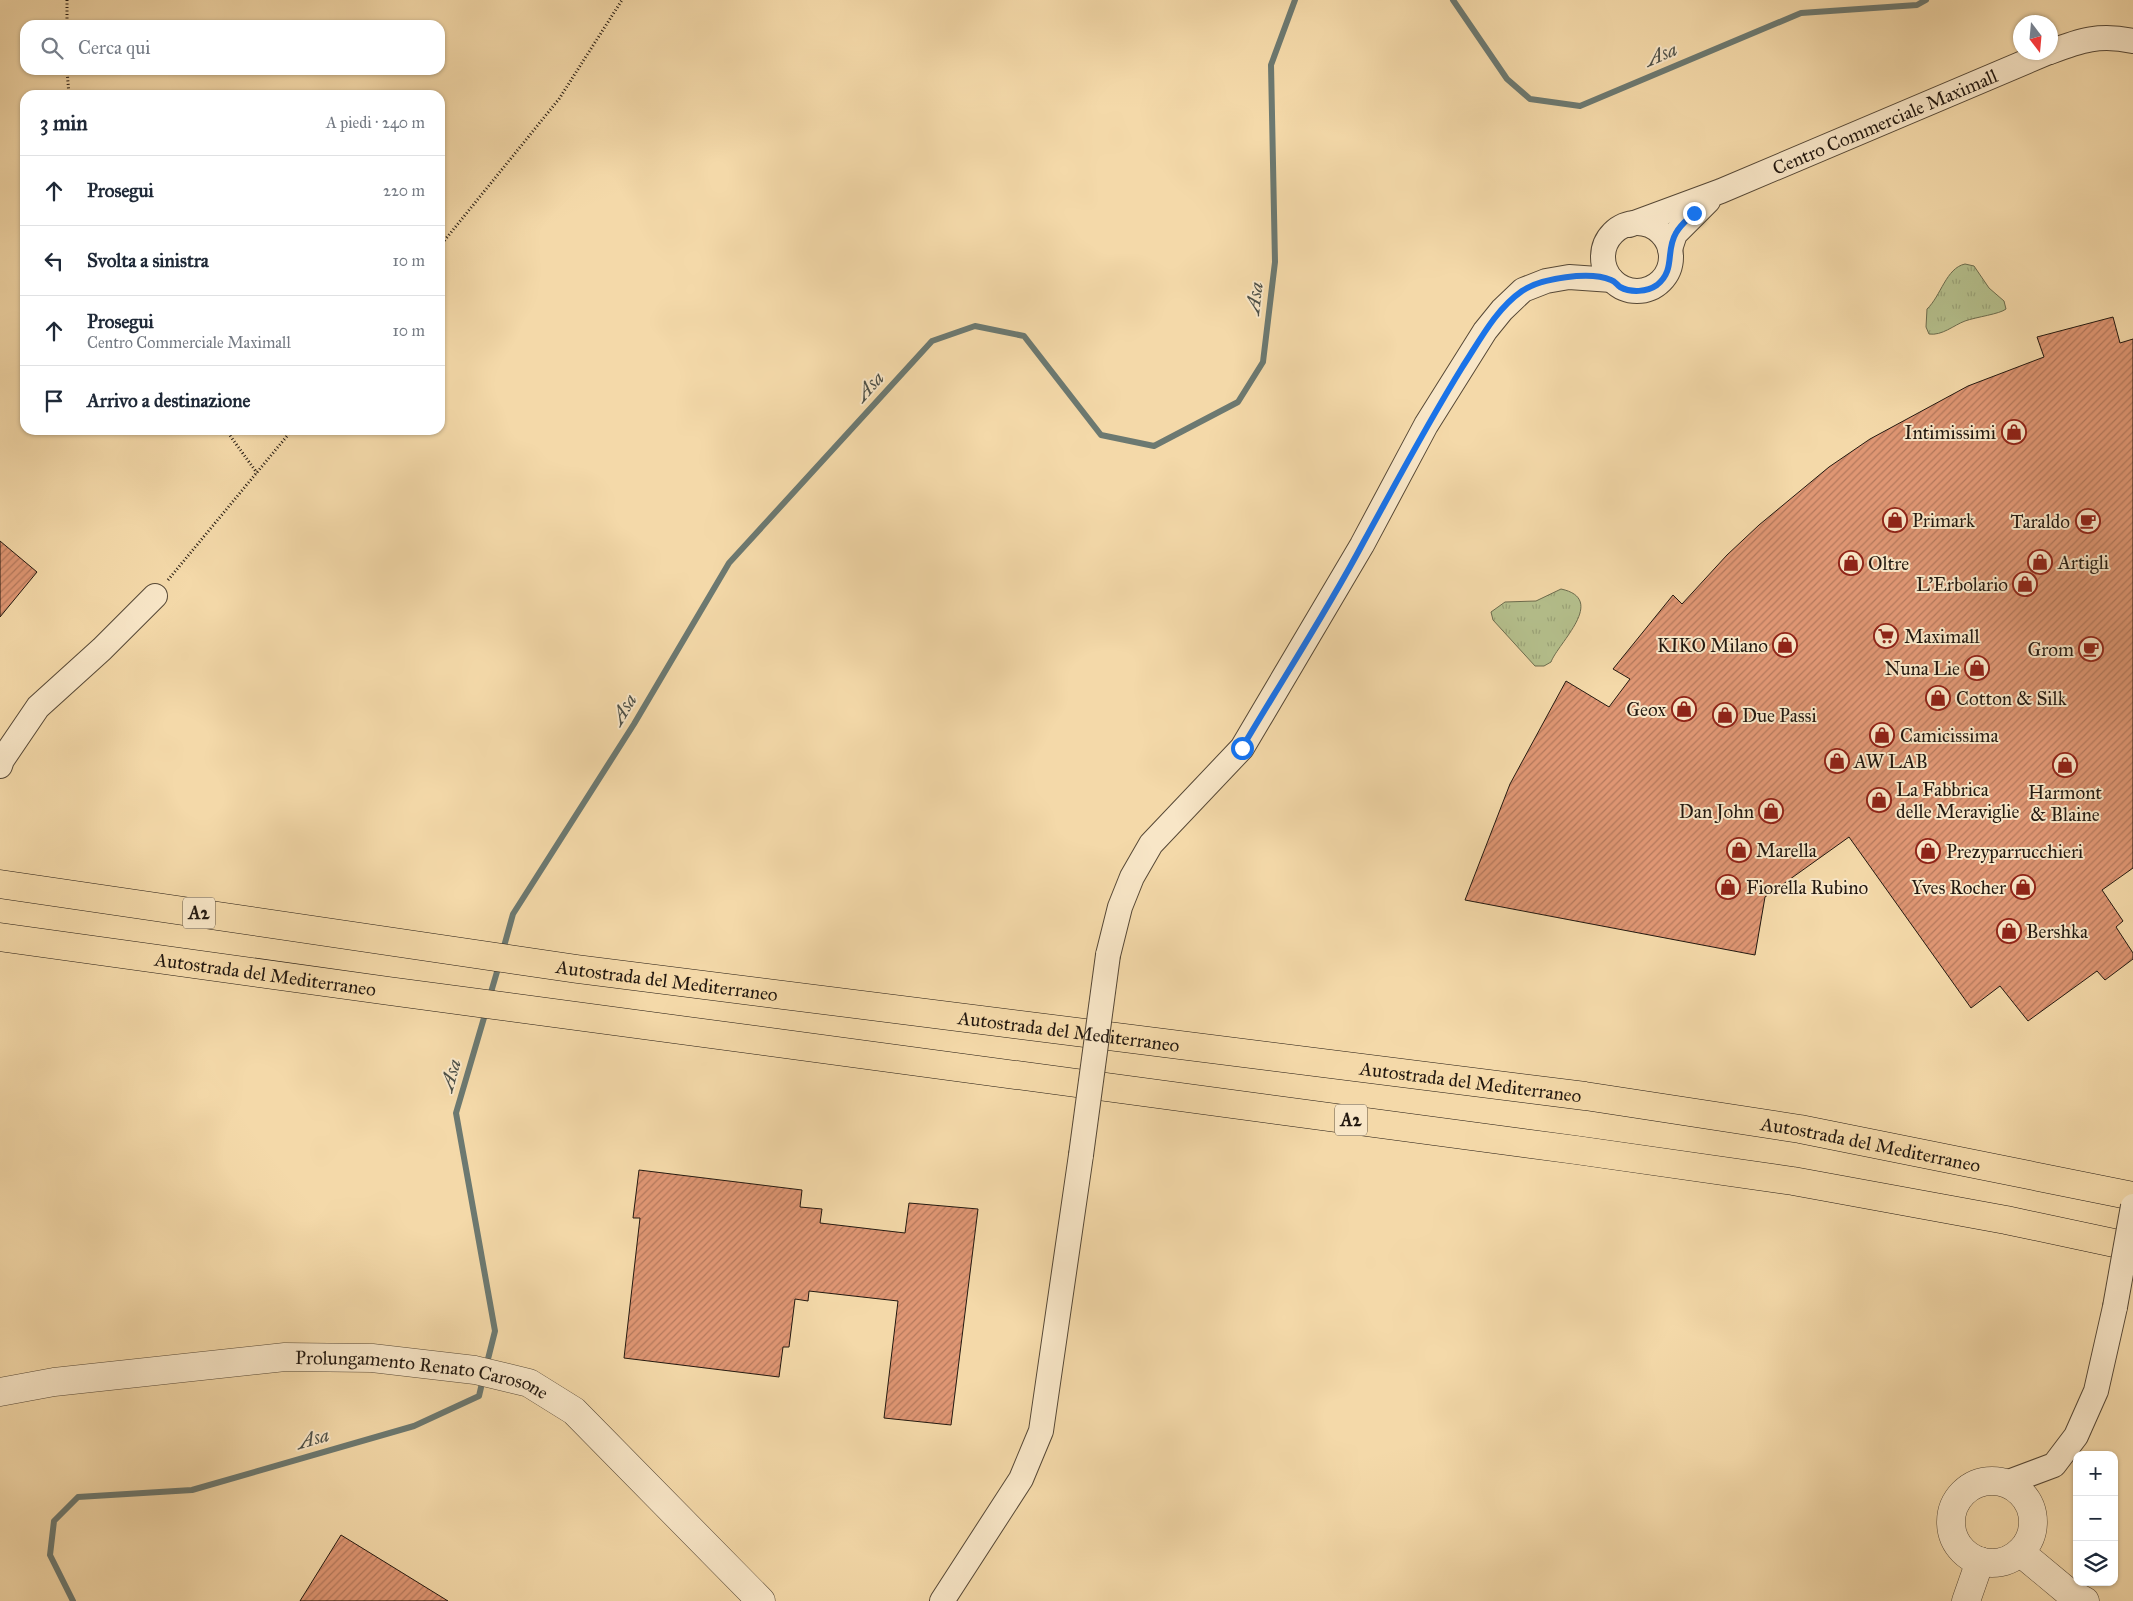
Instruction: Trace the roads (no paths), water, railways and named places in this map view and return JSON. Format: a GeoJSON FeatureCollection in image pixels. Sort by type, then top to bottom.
{"type":"FeatureCollection","features":[{"type":"Feature","properties":{"kind":"highway","name":"Autostrada del Mediterraneo"},"geometry":{"type":"LineString","coordinates":[[0,884],[577,969],[1585,1096],[1800,1129],[2133,1196]]}},
{"type":"Feature","properties":{"kind":"highway","name":"Autostrada del Mediterraneo"},"geometry":{"type":"LineString","coordinates":[[0,937],[566,1015],[1566,1148],[1783,1180],[1996,1218],[2133,1247]]}},
{"type":"Feature","properties":{"kind":"street","name":"Centro Commerciale Maximall"},"geometry":{"type":"LineString","coordinates":[[2058,49],[2081,40],[2112,37],[2133,42]]}},
{"type":"Feature","properties":{"kind":"street","name":"Centro Commerciale Maximall"},"geometry":{"type":"LineString","coordinates":[[1629,225],[1721,191],[2031,60]]}},
{"type":"Feature","properties":{"kind":"street","name":"Centro Commerciale Maximall"},"geometry":{"type":"LineString","coordinates":[[1670,249],[1675,234],[1686,221],[1721,191]]}},
{"type":"Feature","properties":{"kind":"street"},"geometry":{"type":"LineString","coordinates":[[1629,225],[1650,226],[1666,240],[1670,249],[1668,270],[1663,280],[1644,291],[1632,291],[1621,287],[1612,280],[1604,264],[1605,247],[1615,233],[1629,225]]}},
{"type":"Feature","properties":{"kind":"street"},"geometry":{"type":"LineString","coordinates":[[942,1601],[1021,1479],[1041,1431],[1108,955],[1120,907],[1132,878],[1152,844],[1242,748],[1362,545],[1426,426],[1485,331],[1502,310],[1523,290],[1546,280],[1568,277],[1612,280]]}},
{"type":"Feature","properties":{"kind":"street"},"geometry":{"type":"LineString","coordinates":[[0,766],[2,760],[38,707],[102,649],[155,596]]}},
{"type":"Feature","properties":{"kind":"street"},"geometry":{"type":"LineString","coordinates":[[2006,1483],[2054,1464],[2076,1436],[2096,1392],[2115,1307],[2133,1206]]}},
{"type":"Feature","properties":{"kind":"street","name":"Prolungamento Renato Carosone"},"geometry":{"type":"LineString","coordinates":[[0,1392],[54,1382],[285,1357],[372,1358],[475,1370],[529,1383],[574,1411],[761,1601]]}},
{"type":"Feature","properties":{"kind":"street"},"geometry":{"type":"LineString","coordinates":[[1993,1480],[2006,1483],[2019,1490],[2028,1500],[2033,1513],[2033,1528],[2029,1541],[2020,1552],[2002,1562],[1980,1561],[1969,1556],[1956,1541],[1951,1522],[1953,1509],[1959,1497],[1968,1488],[1980,1482],[1993,1480]]}},
{"type":"Feature","properties":{"kind":"street"},"geometry":{"type":"LineString","coordinates":[[2020,1552],[2068,1592],[2085,1601]]}},
{"type":"Feature","properties":{"kind":"street"},"geometry":{"type":"LineString","coordinates":[[1966,1601],[1980,1561]]}},
{"type":"Feature","properties":{"kind":"waterway","name":"Asa"},"geometry":{"type":"LineString","coordinates":[[503,950],[513,914],[634,724],[729,563],[932,341],[975,326],[1024,336],[1101,435],[1154,446],[1238,402],[1263,362],[1275,262],[1271,65],[1295,0]]}},
{"type":"Feature","properties":{"kind":"waterway","name":"Asa"},"geometry":{"type":"LineString","coordinates":[[1453,0],[1507,79],[1530,99],[1580,106],[1801,13],[1917,5],[1926,0]]}},
{"type":"Feature","properties":{"kind":"waterway","name":"Asa"},"geometry":{"type":"LineString","coordinates":[[489,999],[499,965]]}},
{"type":"Feature","properties":{"kind":"waterway","name":"Asa"},"geometry":{"type":"LineString","coordinates":[[486,1011],[456,1113],[495,1331],[486,1367]]}},
{"type":"Feature","properties":{"kind":"waterway","name":"Asa"},"geometry":{"type":"LineString","coordinates":[[73,1601],[50,1555],[54,1521],[78,1497],[192,1490],[414,1426],[479,1396],[483,1379]]}},
{"type":"Feature","properties":{"kind":"place","name":"Intimissimi"},"geometry":{"type":"Point","coordinates":[2014,432]}},
{"type":"Feature","properties":{"kind":"place","name":"Primark"},"geometry":{"type":"Point","coordinates":[1895,520]}},
{"type":"Feature","properties":{"kind":"place","name":"Taraldo"},"geometry":{"type":"Point","coordinates":[2088,521]}},
{"type":"Feature","properties":{"kind":"place","name":"Artigli"},"geometry":{"type":"Point","coordinates":[2040,562]}},
{"type":"Feature","properties":{"kind":"place","name":"Oltre"},"geometry":{"type":"Point","coordinates":[1851,563]}},
{"type":"Feature","properties":{"kind":"place","name":"L'Erbolario"},"geometry":{"type":"Point","coordinates":[2025,584]}},
{"type":"Feature","properties":{"kind":"place","name":"Maximall"},"geometry":{"type":"Point","coordinates":[1886,636]}},
{"type":"Feature","properties":{"kind":"place","name":"KIKO Milano"},"geometry":{"type":"Point","coordinates":[1785,645]}},
{"type":"Feature","properties":{"kind":"place","name":"Grom"},"geometry":{"type":"Point","coordinates":[2091,649]}},
{"type":"Feature","properties":{"kind":"place","name":"Nuna Lie"},"geometry":{"type":"Point","coordinates":[1977,668]}},
{"type":"Feature","properties":{"kind":"place","name":"Cotton & Silk"},"geometry":{"type":"Point","coordinates":[1938,698]}},
{"type":"Feature","properties":{"kind":"place","name":"Geox"},"geometry":{"type":"Point","coordinates":[1684,709]}},
{"type":"Feature","properties":{"kind":"place","name":"Due Passi"},"geometry":{"type":"Point","coordinates":[1725,715]}},
{"type":"Feature","properties":{"kind":"place","name":"Camicissima"},"geometry":{"type":"Point","coordinates":[1882,735]}},
{"type":"Feature","properties":{"kind":"place","name":"AW LAB"},"geometry":{"type":"Point","coordinates":[1837,761]}},
{"type":"Feature","properties":{"kind":"place","name":"Harmont & Blaine"},"geometry":{"type":"Point","coordinates":[2065,765]}},
{"type":"Feature","properties":{"kind":"place","name":"La Fabbrica delle Meraviglie"},"geometry":{"type":"Point","coordinates":[1879,800]}},
{"type":"Feature","properties":{"kind":"place","name":"Dan John"},"geometry":{"type":"Point","coordinates":[1771,811]}},
{"type":"Feature","properties":{"kind":"place","name":"Marella"},"geometry":{"type":"Point","coordinates":[1739,850]}},
{"type":"Feature","properties":{"kind":"place","name":"Prezyparrucchieri"},"geometry":{"type":"Point","coordinates":[1928,851]}},
{"type":"Feature","properties":{"kind":"place","name":"Fiorella Rubino"},"geometry":{"type":"Point","coordinates":[1728,887]}},
{"type":"Feature","properties":{"kind":"place","name":"Yves Rocher"},"geometry":{"type":"Point","coordinates":[2023,887]}},
{"type":"Feature","properties":{"kind":"place","name":"Bershka"},"geometry":{"type":"Point","coordinates":[2009,931]}}]}
